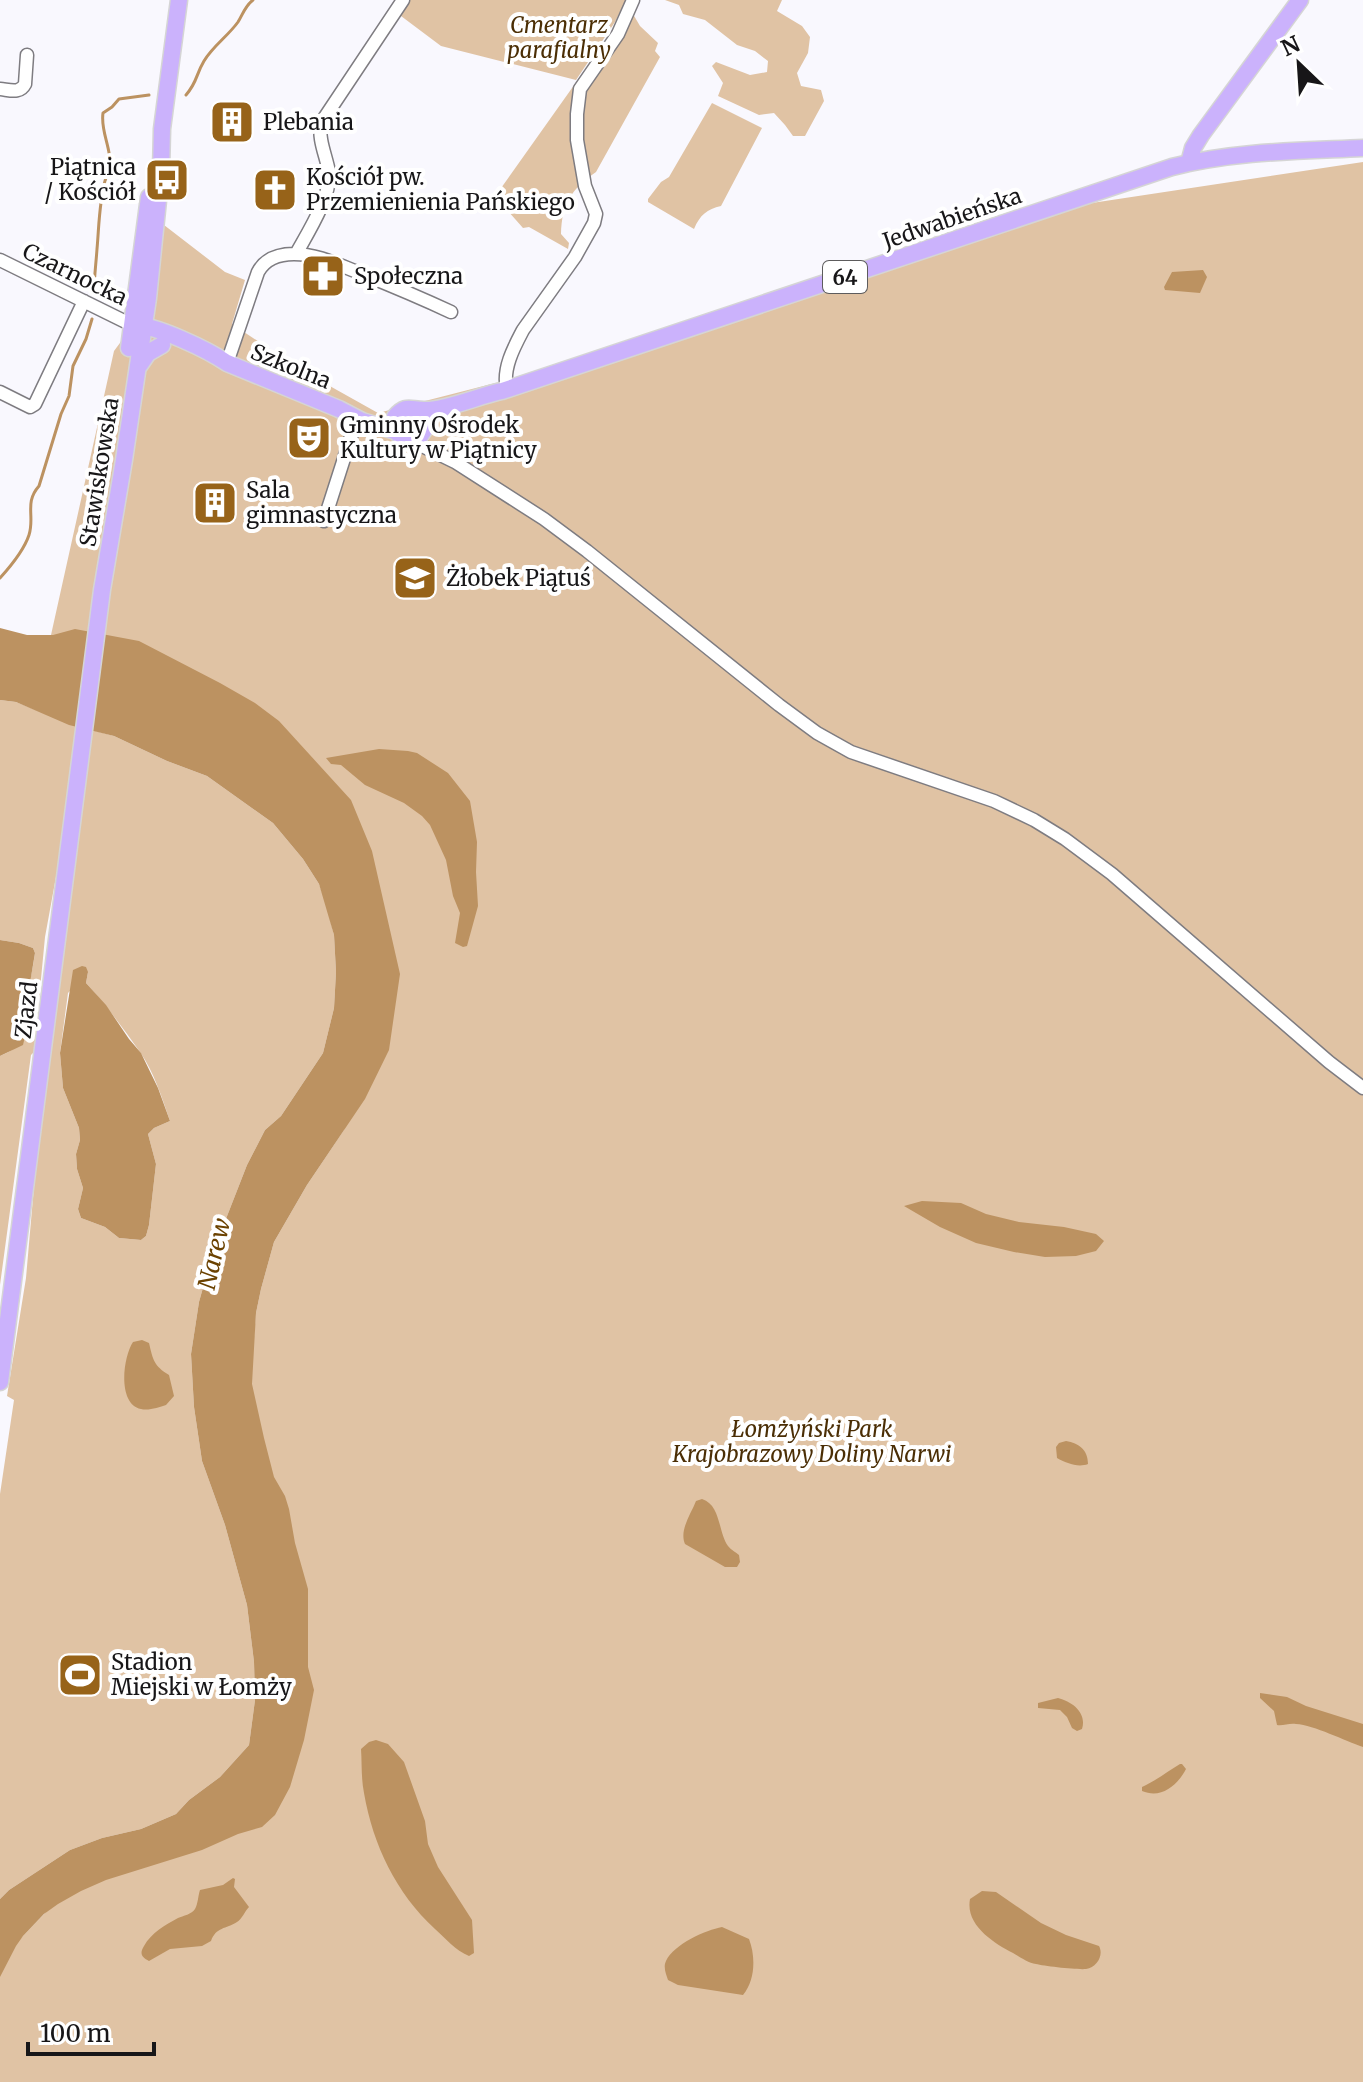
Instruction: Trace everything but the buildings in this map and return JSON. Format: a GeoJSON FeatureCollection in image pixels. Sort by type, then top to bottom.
{"type":"FeatureCollection","features":[{"type":"Feature","properties":{"kind":"main road","name":"Stawiskowska"},"geometry":{"type":"LineString","coordinates":[[105,570],[105,551],[139,328],[155,151],[162,129],[179,0]]}},
{"type":"Feature","properties":{"kind":"main road"},"geometry":{"type":"LineString","coordinates":[[1189,163],[1201,135],[1300,0]]}},
{"type":"Feature","properties":{"kind":"main road","name":"64"},"geometry":{"type":"LineString","coordinates":[[1189,163],[1245,154],[1363,148]]}},
{"type":"Feature","properties":{"kind":"main road","name":"Jedwabieńska"},"geometry":{"type":"LineString","coordinates":[[412,426],[505,390],[1189,163]]}},
{"type":"Feature","properties":{"kind":"main road","name":"Stawiskowska"},"geometry":{"type":"LineString","coordinates":[[105,570],[138,367],[139,328]]}},
{"type":"Feature","properties":{"kind":"main road"},"geometry":{"type":"LineString","coordinates":[[139,328],[162,345],[210,362],[227,363]]}},
{"type":"Feature","properties":{"kind":"main road"},"geometry":{"type":"LineString","coordinates":[[139,328],[214,354],[227,363]]}},
{"type":"Feature","properties":{"kind":"main road"},"geometry":{"type":"LineString","coordinates":[[138,367],[148,353],[162,345]]}},
{"type":"Feature","properties":{"kind":"main road","name":"Szkolna"},"geometry":{"type":"LineString","coordinates":[[227,363],[357,418],[412,426]]}},
{"type":"Feature","properties":{"kind":"main road","name":"Szkolna"},"geometry":{"type":"LineString","coordinates":[[339,409],[412,426]]}},
{"type":"Feature","properties":{"kind":"main road","name":"Zjazd"},"geometry":{"type":"LineString","coordinates":[[0,1382],[105,570]]}},
{"type":"Feature","properties":{"kind":"street"},"geometry":{"type":"LineString","coordinates":[[296,254],[329,186],[329,170],[319,133],[321,123],[403,0]]}},
{"type":"Feature","properties":{"kind":"street"},"geometry":{"type":"LineString","coordinates":[[505,390],[509,362],[523,330],[575,257],[594,223],[596,214],[585,186],[577,140],[580,89],[618,34],[633,0]]}},
{"type":"Feature","properties":{"kind":"street"},"geometry":{"type":"LineString","coordinates":[[0,89],[18,91],[23,87],[27,55]]}},
{"type":"Feature","properties":{"kind":"street"},"geometry":{"type":"LineString","coordinates":[[227,363],[261,266],[275,257],[296,254],[331,261],[451,312]]}},
{"type":"Feature","properties":{"kind":"street","name":"Czarnocka"},"geometry":{"type":"LineString","coordinates":[[1,263],[139,328]]}},
{"type":"Feature","properties":{"kind":"street"},"geometry":{"type":"LineString","coordinates":[[0,392],[30,407],[35,404],[84,301]]}},
{"type":"Feature","properties":{"kind":"street"},"geometry":{"type":"LineString","coordinates":[[324,521],[357,418]]}},
{"type":"Feature","properties":{"kind":"street","name":"Szkolna"},"geometry":{"type":"LineString","coordinates":[[412,426],[455,462],[544,519],[587,551],[817,733],[851,752],[994,801],[1065,839],[1112,874],[1363,1088]]}},
{"type":"Feature","properties":{"kind":"green space","name":"Cmentarz parafialny"},"geometry":{"type":"Polygon","coordinates":[[[407,0],[626,0],[576,80],[441,46],[397,13],[407,0]]]}},
{"type":"Feature","properties":{"kind":"green space"},"geometry":{"type":"Polygon","coordinates":[[[665,0],[782,0],[777,11],[802,26],[810,37],[808,53],[797,73],[801,86],[821,90],[824,101],[805,136],[793,136],[774,113],[759,115],[718,96],[723,83],[712,66],[716,62],[750,75],[767,72],[768,61],[755,51],[737,45],[705,20],[683,14],[679,5],[665,0]]]}},
{"type":"Feature","properties":{"kind":"green space"},"geometry":{"type":"Polygon","coordinates":[[[633,14],[640,26],[658,43],[655,51],[660,57],[596,172],[574,191],[566,206],[561,234],[569,243],[568,249],[529,227],[523,228],[508,211],[491,209],[489,205],[616,26],[633,14]]]}},
{"type":"Feature","properties":{"kind":"green space"},"geometry":{"type":"Polygon","coordinates":[[[712,103],[762,128],[721,206],[704,213],[694,229],[648,202],[648,199],[669,177],[712,103]]]}},
{"type":"Feature","properties":{"kind":"green space","name":"Łomżyński Park Krajobrazowy Doliny Narwi"},"geometry":{"type":"Polygon","coordinates":[[[1363,162],[1363,2082],[0,2082],[0,1965],[15,1944],[53,1905],[276,1784],[245,1444],[256,1313],[274,1242],[344,1130],[372,1009],[301,784],[51,635],[114,351],[154,297],[164,225],[225,272],[245,280],[232,324],[303,371],[378,413],[676,337],[1072,206],[1363,162]]]}},
{"type":"Feature","properties":{"kind":"green space"},"geometry":{"type":"Polygon","coordinates":[[[0,700],[16,702],[78,727],[64,833],[45,937],[34,1052],[31,1055],[0,1285],[0,1056],[22,1040],[35,953],[33,948],[0,940],[0,700]]]}},
{"type":"Feature","properties":{"kind":"green space"},"geometry":{"type":"Polygon","coordinates":[[[92,730],[114,736],[207,776],[273,823],[303,859],[319,884],[326,903],[334,935],[334,1008],[323,1053],[281,1116],[265,1130],[247,1165],[213,1252],[199,1302],[191,1354],[194,1407],[202,1461],[225,1525],[247,1605],[255,1700],[249,1745],[220,1777],[176,1814],[141,1829],[102,1838],[70,1850],[0,1899],[0,1494],[14,1400],[7,1396],[26,1278],[37,1152],[92,730]],[[88,972],[68,993],[60,1053],[63,1088],[79,1128],[77,1169],[83,1188],[78,1209],[81,1218],[105,1227],[119,1238],[141,1240],[146,1236],[149,1225],[156,1164],[148,1134],[170,1121],[145,1060],[86,983],[88,972]]]}},
{"type":"Feature","properties":{"kind":"water"},"geometry":{"type":"Polygon","coordinates":[[[1203,270],[1207,277],[1200,293],[1165,290],[1172,272],[1203,270]]]}},
{"type":"Feature","properties":{"kind":"water","name":"Narew"},"geometry":{"type":"Polygon","coordinates":[[[0,628],[27,635],[53,635],[75,629],[139,641],[255,703],[279,721],[351,800],[372,851],[400,974],[389,1050],[365,1099],[307,1185],[274,1242],[256,1313],[252,1384],[274,1477],[289,1509],[308,1589],[308,1667],[314,1690],[290,1787],[275,1815],[262,1827],[202,1850],[106,1880],[58,1904],[23,1936],[0,1977],[0,1899],[9,1890],[70,1850],[102,1838],[141,1829],[176,1814],[220,1777],[249,1745],[255,1700],[247,1605],[225,1525],[202,1461],[194,1407],[191,1354],[199,1302],[213,1252],[247,1165],[265,1130],[281,1116],[323,1053],[334,1008],[336,972],[334,935],[319,884],[273,823],[207,776],[114,736],[69,725],[16,702],[0,700],[0,628]]]}},
{"type":"Feature","properties":{"kind":"water"},"geometry":{"type":"Polygon","coordinates":[[[379,749],[417,753],[448,773],[470,801],[477,842],[478,906],[467,946],[455,943],[460,913],[453,896],[446,860],[430,825],[404,803],[365,785],[341,765],[331,764],[326,758],[379,749]]]}},
{"type":"Feature","properties":{"kind":"water"},"geometry":{"type":"Polygon","coordinates":[[[0,940],[33,948],[35,953],[23,1045],[0,1056],[0,940]]]}},
{"type":"Feature","properties":{"kind":"water"},"geometry":{"type":"Polygon","coordinates":[[[82,966],[88,972],[86,983],[141,1053],[170,1121],[148,1134],[156,1164],[149,1225],[146,1236],[141,1240],[119,1238],[105,1227],[81,1218],[78,1209],[83,1188],[76,1154],[79,1128],[63,1088],[60,1053],[73,970],[82,966]]]}},
{"type":"Feature","properties":{"kind":"water"},"geometry":{"type":"Polygon","coordinates":[[[922,1201],[961,1203],[986,1214],[1019,1222],[1096,1234],[1104,1241],[1096,1251],[1076,1256],[1045,1257],[1014,1252],[976,1243],[904,1206],[922,1201]]]}},
{"type":"Feature","properties":{"kind":"water"},"geometry":{"type":"Polygon","coordinates":[[[142,1340],[149,1343],[155,1362],[169,1375],[174,1396],[166,1405],[147,1410],[133,1405],[128,1399],[124,1379],[129,1349],[133,1342],[142,1340]]]}},
{"type":"Feature","properties":{"kind":"water"},"geometry":{"type":"Polygon","coordinates":[[[1066,1441],[1082,1448],[1088,1464],[1076,1465],[1057,1458],[1056,1447],[1066,1441]]]}},
{"type":"Feature","properties":{"kind":"water"},"geometry":{"type":"Polygon","coordinates":[[[702,1499],[713,1507],[725,1540],[739,1555],[737,1567],[725,1567],[685,1544],[683,1533],[686,1522],[696,1501],[702,1499]]]}},
{"type":"Feature","properties":{"kind":"water"},"geometry":{"type":"Polygon","coordinates":[[[1260,1693],[1287,1697],[1363,1724],[1363,1747],[1303,1725],[1277,1725],[1274,1711],[1260,1698],[1260,1693]]]}},
{"type":"Feature","properties":{"kind":"water"},"geometry":{"type":"Polygon","coordinates":[[[1058,1698],[1078,1709],[1082,1729],[1077,1731],[1072,1728],[1060,1710],[1038,1708],[1038,1703],[1058,1698]]]}},
{"type":"Feature","properties":{"kind":"water"},"geometry":{"type":"Polygon","coordinates":[[[376,1740],[388,1744],[404,1762],[425,1821],[428,1844],[438,1867],[472,1920],[474,1953],[469,1956],[459,1951],[421,1915],[398,1884],[380,1849],[363,1787],[361,1749],[376,1740]]]}},
{"type":"Feature","properties":{"kind":"water"},"geometry":{"type":"Polygon","coordinates":[[[1180,1764],[1186,1769],[1168,1789],[1156,1793],[1142,1791],[1142,1787],[1180,1764]]]}},
{"type":"Feature","properties":{"kind":"water"},"geometry":{"type":"Polygon","coordinates":[[[233,1878],[234,1887],[249,1907],[239,1921],[219,1931],[202,1946],[170,1949],[149,1961],[143,1957],[142,1949],[154,1933],[194,1911],[200,1890],[223,1885],[233,1878]]]}},
{"type":"Feature","properties":{"kind":"water"},"geometry":{"type":"Polygon","coordinates":[[[982,1891],[996,1892],[1041,1923],[1099,1946],[1101,1953],[1098,1960],[1086,1969],[1053,1967],[1030,1962],[1005,1949],[982,1932],[972,1917],[970,1899],[982,1891]]]}},
{"type":"Feature","properties":{"kind":"water"},"geometry":{"type":"Polygon","coordinates":[[[722,1927],[749,1939],[752,1976],[743,1995],[678,1985],[668,1980],[665,1963],[676,1949],[699,1935],[722,1927]]]}},
{"type":"Feature","properties":{"kind":"waterway"},"geometry":{"type":"LineString","coordinates":[[186,95],[208,56],[253,0]]}},
{"type":"Feature","properties":{"kind":"waterway"},"geometry":{"type":"LineString","coordinates":[[94,293],[100,206],[110,162],[103,113],[119,99],[149,95]]}},
{"type":"Feature","properties":{"kind":"waterway"},"geometry":{"type":"LineString","coordinates":[[0,578],[29,535],[32,498],[39,486],[69,396],[73,366],[92,319]]}},
{"type":"Feature","properties":{"kind":"place","name":"Plebania"},"geometry":{"type":"Point","coordinates":[232,122]}},
{"type":"Feature","properties":{"kind":"place","name":"Piątnica / Kościół"},"geometry":{"type":"Point","coordinates":[167,180]}},
{"type":"Feature","properties":{"kind":"place","name":"Kościół pw. Przemienienia Pańskiego"},"geometry":{"type":"Point","coordinates":[275,190]}},
{"type":"Feature","properties":{"kind":"place","name":"Społeczna"},"geometry":{"type":"Point","coordinates":[323,276]}},
{"type":"Feature","properties":{"kind":"place","name":"Gminny Ośrodek Kultury w Piątnicy"},"geometry":{"type":"Point","coordinates":[309,438]}},
{"type":"Feature","properties":{"kind":"place","name":"Sala gimnastyczna"},"geometry":{"type":"Point","coordinates":[215,503]}},
{"type":"Feature","properties":{"kind":"place","name":"Żłobek Piątuś"},"geometry":{"type":"Point","coordinates":[415,578]}},
{"type":"Feature","properties":{"kind":"place","name":"Stadion Miejski w Łomży"},"geometry":{"type":"Point","coordinates":[80,1675]}}]}
